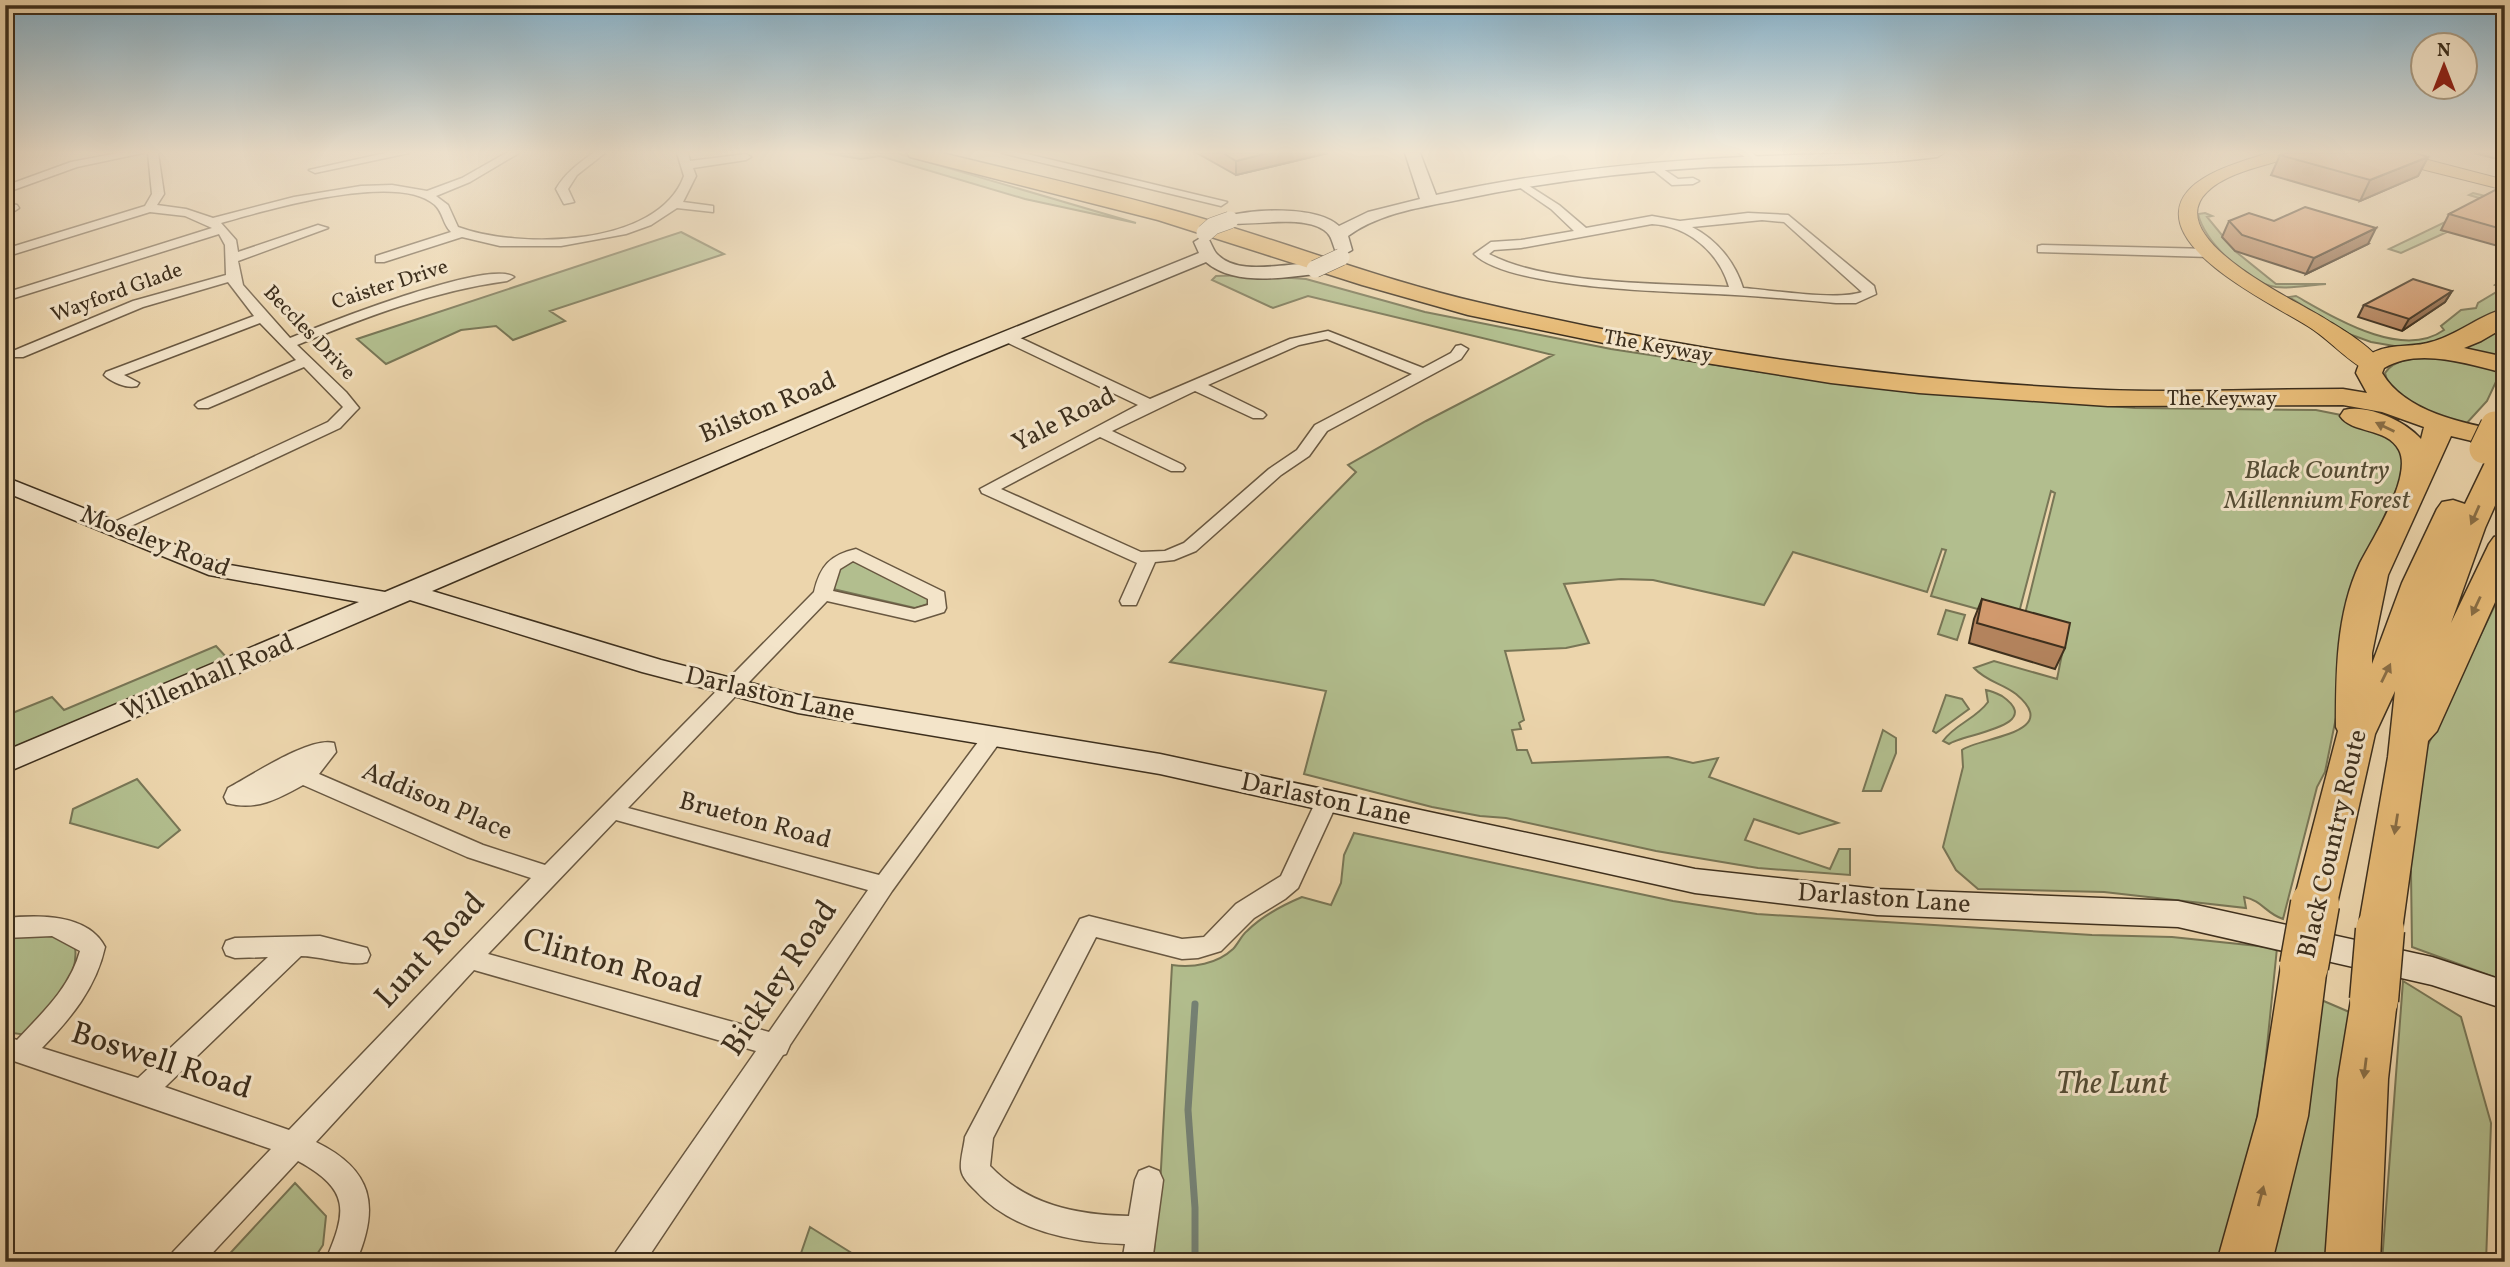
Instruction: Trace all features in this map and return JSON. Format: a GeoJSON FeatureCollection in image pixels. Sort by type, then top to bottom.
{"type":"FeatureCollection","features":[{"type":"Feature","properties":{"kind":"highway"},"geometry":{"type":"LineString","coordinates":[[1120,212],[1204,244]]}},
{"type":"Feature","properties":{"kind":"highway","name":"The Keyway"},"geometry":{"type":"LineString","coordinates":[[1155,212],[1370,280],[1477,310],[1681,352],[1815,367],[2013,382],[2169,390],[2322,388],[2346,386],[2371,372],[2383,357],[2448,347],[2505,316]]}},
{"type":"Feature","properties":{"kind":"highway"},"geometry":{"type":"LineString","coordinates":[[1211,212],[1237,219]]}},
{"type":"Feature","properties":{"kind":"highway"},"geometry":{"type":"LineString","coordinates":[[1341,246],[1459,284],[1568,312],[1815,367]]}},
{"type":"Feature","properties":{"kind":"highway"},"geometry":{"type":"LineString","coordinates":[[1289,271],[1402,303],[1587,342],[1815,367]]}},
{"type":"Feature","properties":{"kind":"highway"},"geometry":{"type":"LineString","coordinates":[[2413,352],[2465,356],[2505,365]]}},
{"type":"Feature","properties":{"kind":"highway","name":"The Keyway"},"geometry":{"type":"LineString","coordinates":[[1815,367],[1919,385],[2108,398],[2343,397],[2387,404],[2427,418]]}},
{"type":"Feature","properties":{"kind":"highway"},"geometry":{"type":"LineString","coordinates":[[2356,734],[2354,653],[2371,575],[2438,434],[2438,426],[2384,394],[2371,372]]}},
{"type":"Feature","properties":{"kind":"highway"},"geometry":{"type":"LineString","coordinates":[[2108,398],[2191,405],[2328,409],[2354,415],[2394,431],[2410,444],[2416,454],[2414,480]]}},
{"type":"Feature","properties":{"kind":"highway"},"geometry":{"type":"LineString","coordinates":[[2427,418],[2499,438]]}},
{"type":"Feature","properties":{"kind":"highway","name":"Black Country Route"},"geometry":{"type":"LineString","coordinates":[[2244,1262],[2283,1115],[2315,904],[2356,734],[2390,664],[2419,583],[2446,523],[2499,438]]}},
{"type":"Feature","properties":{"kind":"highway","name":"Black Country Route"},"geometry":{"type":"LineString","coordinates":[[2352,1262],[2363,1079],[2380,930],[2407,757],[2416,670],[2499,438]]}},
{"type":"Feature","properties":{"kind":"highway"},"geometry":{"type":"LineString","coordinates":[[2407,757],[2505,544]]}},
{"type":"Feature","properties":{"kind":"main road"},"geometry":{"type":"LineString","coordinates":[[1237,219],[1343,212]]}},
{"type":"Feature","properties":{"kind":"main road"},"geometry":{"type":"LineString","coordinates":[[1289,271],[1315,269],[1341,246],[1350,225],[1389,212]]}},
{"type":"Feature","properties":{"kind":"main road"},"geometry":{"type":"LineString","coordinates":[[2187,212],[2187,220],[2197,239],[2244,280],[2315,322],[2364,344],[2413,352]]}},
{"type":"Feature","properties":{"kind":"main road"},"geometry":{"type":"LineString","coordinates":[[1289,216],[1314,219],[1326,224],[1341,246]]}},
{"type":"Feature","properties":{"kind":"main road","name":"Bilston Road"},"geometry":{"type":"LineString","coordinates":[[1151,281],[1204,244],[1213,226],[1237,219]]}},
{"type":"Feature","properties":{"kind":"main road"},"geometry":{"type":"LineString","coordinates":[[1204,244],[1213,263],[1252,272]]}},
{"type":"Feature","properties":{"kind":"main road","name":"Bilston Road"},"geometry":{"type":"LineString","coordinates":[[400,596],[1007,337],[1151,281],[1195,273],[1289,271]]}},
{"type":"Feature","properties":{"kind":"main road"},"geometry":{"type":"LineString","coordinates":[[2315,322],[2371,372]]}},
{"type":"Feature","properties":{"kind":"main road","name":"Moseley Road"},"geometry":{"type":"LineString","coordinates":[[5,484],[218,570],[400,596]]}},
{"type":"Feature","properties":{"kind":"main road","name":"Darlaston Lane"},"geometry":{"type":"LineString","coordinates":[[400,596],[730,688],[854,716],[993,735],[1160,764],[1695,881],[1877,902],[2178,914],[2256,930]]}},
{"type":"Feature","properties":{"kind":"main road","name":"Willenhall Road"},"geometry":{"type":"LineString","coordinates":[[5,763],[400,596]]}},
{"type":"Feature","properties":{"kind":"main road"},"geometry":{"type":"LineString","coordinates":[[2256,930],[2432,971],[2505,995]]}},
{"type":"Feature","properties":{"kind":"street"},"geometry":{"type":"LineString","coordinates":[[5,253],[136,212]]}},
{"type":"Feature","properties":{"kind":"street"},"geometry":{"type":"LineString","coordinates":[[180,212],[217,225]]}},
{"type":"Feature","properties":{"kind":"street"},"geometry":{"type":"LineString","coordinates":[[5,297],[250,212]]}},
{"type":"Feature","properties":{"kind":"street"},"geometry":{"type":"LineString","coordinates":[[446,212],[449,223],[461,233],[480,240],[520,244],[568,241],[632,227],[663,212]]}},
{"type":"Feature","properties":{"kind":"street"},"geometry":{"type":"LineString","coordinates":[[1560,212],[1582,231]]}},
{"type":"Feature","properties":{"kind":"street"},"geometry":{"type":"LineString","coordinates":[[1679,225],[1763,218],[1788,219],[1870,292],[1856,299],[1836,299],[1581,279],[1517,269],[1486,259],[1480,254],[1491,246],[1521,244],[1582,231],[1660,220],[1679,225],[1700,238],[1735,276],[1737,291]]}},
{"type":"Feature","properties":{"kind":"street","name":"Beccles Drive"},"geometry":{"type":"LineString","coordinates":[[116,528],[342,419],[351,408],[349,403],[261,318],[233,277],[234,258],[230,239],[217,225]]}},
{"type":"Feature","properties":{"kind":"street"},"geometry":{"type":"LineString","coordinates":[[234,258],[321,228]]}},
{"type":"Feature","properties":{"kind":"street"},"geometry":{"type":"LineString","coordinates":[[380,259],[461,233]]}},
{"type":"Feature","properties":{"kind":"street"},"geometry":{"type":"LineString","coordinates":[[2042,249],[2210,253]]}},
{"type":"Feature","properties":{"kind":"street","name":"Caister Drive"},"geometry":{"type":"LineString","coordinates":[[289,344],[409,296],[476,280],[510,276]]}},
{"type":"Feature","properties":{"kind":"street","name":"Wayford Glade"},"geometry":{"type":"LineString","coordinates":[[11,353],[138,304],[233,277]]}},
{"type":"Feature","properties":{"kind":"street"},"geometry":{"type":"LineString","coordinates":[[132,383],[111,375],[261,318]]}},
{"type":"Feature","properties":{"kind":"street","name":"Yale Road"},"geometry":{"type":"LineString","coordinates":[[1345,323],[1328,335],[1295,342],[1150,405],[988,489],[1122,552],[1148,558],[1180,553],[1275,472],[1303,453],[1321,428],[1456,356],[1461,349]]}},
{"type":"Feature","properties":{"kind":"street"},"geometry":{"type":"LineString","coordinates":[[1328,335],[1424,374]]}},
{"type":"Feature","properties":{"kind":"street"},"geometry":{"type":"LineString","coordinates":[[1007,337],[1150,405]]}},
{"type":"Feature","properties":{"kind":"street","name":"Wayford Glade"},"geometry":{"type":"LineString","coordinates":[[11,353],[35,362]]}},
{"type":"Feature","properties":{"kind":"street"},"geometry":{"type":"LineString","coordinates":[[203,405],[306,361]]}},
{"type":"Feature","properties":{"kind":"street"},"geometry":{"type":"LineString","coordinates":[[1197,386],[1258,415]]}},
{"type":"Feature","properties":{"kind":"street"},"geometry":{"type":"LineString","coordinates":[[1099,431],[1177,468]]}},
{"type":"Feature","properties":{"kind":"street"},"geometry":{"type":"LineString","coordinates":[[856,554],[937,596],[939,601],[937,608],[915,615],[822,594],[830,568],[838,559],[856,554]]}},
{"type":"Feature","properties":{"kind":"street"},"geometry":{"type":"LineString","coordinates":[[1129,601],[1148,558]]}},
{"type":"Feature","properties":{"kind":"street","name":"Lunt Road"},"geometry":{"type":"LineString","coordinates":[[184,1262],[469,959],[822,594]]}},
{"type":"Feature","properties":{"kind":"street","name":"Bickley Road"},"geometry":{"type":"LineString","coordinates":[[627,1262],[777,1046],[884,884],[993,735]]}},
{"type":"Feature","properties":{"kind":"street","name":"Addison Place"},"geometry":{"type":"LineString","coordinates":[[303,776],[475,851],[551,876]]}},
{"type":"Feature","properties":{"kind":"street"},"geometry":{"type":"LineString","coordinates":[[1139,1230],[1098,1231],[1057,1223],[994,1192],[975,1170],[979,1138],[1089,926],[1182,949],[1212,944],[1245,911],[1277,893],[1290,882],[1327,801]]}},
{"type":"Feature","properties":{"kind":"street","name":"Brueton Road"},"geometry":{"type":"LineString","coordinates":[[611,811],[884,884]]}},
{"type":"Feature","properties":{"kind":"street"},"geometry":{"type":"LineString","coordinates":[[5,928],[30,926],[68,929],[93,947],[86,974],[75,995],[13,1050]]}},
{"type":"Feature","properties":{"kind":"street"},"geometry":{"type":"LineString","coordinates":[[144,1090],[297,945]]}},
{"type":"Feature","properties":{"kind":"street"},"geometry":{"type":"LineString","coordinates":[[235,948],[320,946],[358,955]]}},
{"type":"Feature","properties":{"kind":"street","name":"Clinton Road"},"geometry":{"type":"LineString","coordinates":[[469,959],[777,1046]]}},
{"type":"Feature","properties":{"kind":"street","name":"Boswell Road"},"geometry":{"type":"LineString","coordinates":[[13,1050],[144,1090],[294,1144],[343,1176],[353,1192],[357,1216],[355,1232],[340,1262]]}},
{"type":"Feature","properties":{"kind":"street"},"geometry":{"type":"LineString","coordinates":[[1136,1262],[1149,1180]]}},
{"type":"Feature","properties":{"kind":"green space"},"geometry":{"type":"Polygon","coordinates":[[[1086,212],[1099,212],[1136,223],[1086,212]]]}},
{"type":"Feature","properties":{"kind":"green space"},"geometry":{"type":"Polygon","coordinates":[[[2466,212],[2474,212],[2442,230],[2447,232],[2401,253],[2389,249],[2466,212]]]}},
{"type":"Feature","properties":{"kind":"green space"},"geometry":{"type":"Polygon","coordinates":[[[2198,214],[2212,216],[2207,217],[2235,251],[2276,284],[2326,284],[2276,287],[2252,277],[2228,259],[2209,237],[2198,214]]]}},
{"type":"Feature","properties":{"kind":"green space"},"geometry":{"type":"Polygon","coordinates":[[[681,232],[724,254],[550,311],[565,321],[513,340],[496,326],[461,330],[386,364],[357,339],[681,232]]]}},
{"type":"Feature","properties":{"kind":"green space","name":"Black Country Millennium Forest"},"geometry":{"type":"Polygon","coordinates":[[[1251,275],[1306,279],[1425,312],[1611,349],[1853,386],[2135,408],[2316,410],[2346,416],[2405,446],[2403,474],[2370,549],[2325,772],[2317,787],[2283,919],[2256,901],[2244,897],[2246,908],[2104,892],[1978,889],[1956,870],[1943,847],[1963,767],[1962,750],[2013,732],[2024,726],[2030,718],[2028,707],[2016,694],[1974,668],[1994,661],[2057,679],[2066,634],[2023,622],[2055,493],[2051,491],[2017,620],[1931,596],[1946,550],[1942,549],[1927,592],[1793,552],[1764,605],[1653,580],[1621,579],[1564,584],[1589,643],[1566,648],[1505,651],[1524,720],[1519,723],[1521,729],[1512,730],[1517,750],[1527,750],[1532,763],[1668,757],[1693,763],[1718,758],[1709,777],[1838,823],[1799,834],[1754,819],[1745,840],[1830,869],[1839,849],[1850,849],[1850,875],[1758,868],[1656,851],[1506,818],[1432,807],[1304,774],[1326,691],[1170,662],[1356,472],[1348,465],[1553,355],[1308,296],[1273,308],[1212,280],[1216,276],[1251,275]]]}},
{"type":"Feature","properties":{"kind":"green space"},"geometry":{"type":"Polygon","coordinates":[[[2505,278],[2505,308],[2430,345],[2400,347],[2371,342],[2349,334],[2289,297],[2296,296],[2369,332],[2409,340],[2427,338],[2444,330],[2441,326],[2461,310],[2476,308],[2478,303],[2503,288],[2495,285],[2505,278]]]}},
{"type":"Feature","properties":{"kind":"green space"},"geometry":{"type":"Polygon","coordinates":[[[2505,321],[2505,362],[2443,351],[2505,321]]]}},
{"type":"Feature","properties":{"kind":"green space"},"geometry":{"type":"Polygon","coordinates":[[[2410,359],[2455,359],[2502,369],[2487,401],[2465,425],[2418,407],[2396,392],[2389,383],[2385,373],[2393,365],[2410,359]]]}},
{"type":"Feature","properties":{"kind":"green space"},"geometry":{"type":"Polygon","coordinates":[[[852,559],[930,599],[928,604],[915,608],[833,589],[838,567],[852,559]]]}},
{"type":"Feature","properties":{"kind":"green space"},"geometry":{"type":"Polygon","coordinates":[[[2505,584],[2505,981],[2412,947],[2411,872],[2407,827],[2425,751],[2505,584]]]}},
{"type":"Feature","properties":{"kind":"green space"},"geometry":{"type":"Polygon","coordinates":[[[1946,610],[1965,615],[1957,640],[1938,634],[1946,610]]]}},
{"type":"Feature","properties":{"kind":"green space"},"geometry":{"type":"Polygon","coordinates":[[[216,646],[227,658],[5,751],[5,716],[52,697],[64,710],[216,646]]]}},
{"type":"Feature","properties":{"kind":"green space"},"geometry":{"type":"Polygon","coordinates":[[[1986,690],[2002,696],[2013,707],[2014,715],[1997,728],[1949,744],[1943,741],[1953,730],[1983,708],[1988,702],[1986,690]]]}},
{"type":"Feature","properties":{"kind":"green space"},"geometry":{"type":"Polygon","coordinates":[[[1946,695],[1962,699],[1969,709],[1936,733],[1933,731],[1946,695]]]}},
{"type":"Feature","properties":{"kind":"green space"},"geometry":{"type":"Polygon","coordinates":[[[1883,730],[1896,738],[1896,753],[1881,791],[1863,791],[1883,730]]]}},
{"type":"Feature","properties":{"kind":"green space"},"geometry":{"type":"Polygon","coordinates":[[[137,779],[180,830],[158,848],[70,823],[73,809],[137,779]]]}},
{"type":"Feature","properties":{"kind":"green space","name":"The Lunt"},"geometry":{"type":"Polygon","coordinates":[[[1354,833],[1673,901],[1757,914],[2092,935],[2172,937],[2277,948],[2265,1066],[2251,1156],[2221,1262],[1153,1262],[1160,1187],[1172,965],[1196,965],[1220,958],[1233,949],[1259,920],[1302,897],[1331,905],[1341,883],[1344,855],[1354,833]]]}},
{"type":"Feature","properties":{"kind":"green space"},"geometry":{"type":"Polygon","coordinates":[[[5,933],[56,935],[75,947],[75,960],[67,984],[27,1035],[5,1032],[5,933]]]}},
{"type":"Feature","properties":{"kind":"green space"},"geometry":{"type":"Polygon","coordinates":[[[2403,981],[2461,1017],[2491,1123],[2486,1262],[2382,1262],[2403,981]]]}},
{"type":"Feature","properties":{"kind":"green space"},"geometry":{"type":"Polygon","coordinates":[[[2319,999],[2354,1014],[2337,1262],[2271,1262],[2319,999]]]}},
{"type":"Feature","properties":{"kind":"green space"},"geometry":{"type":"Polygon","coordinates":[[[295,1183],[326,1216],[323,1245],[312,1262],[222,1262],[295,1183]]]}},
{"type":"Feature","properties":{"kind":"green space"},"geometry":{"type":"Polygon","coordinates":[[[810,1227],[866,1262],[798,1262],[810,1227]]]}},
{"type":"Feature","properties":{"kind":"building"},"geometry":{"type":"Polygon","coordinates":[[[2294,212],[2322,212],[2376,228],[2314,258],[2242,235],[2229,221],[2249,213],[2274,221],[2294,212]]]}},
{"type":"Feature","properties":{"kind":"building"},"geometry":{"type":"Polygon","coordinates":[[[2505,212],[2505,230],[2449,214],[2505,212]]]}},
{"type":"Feature","properties":{"kind":"building"},"geometry":{"type":"Polygon","coordinates":[[[2413,279],[2452,291],[2409,319],[2364,305],[2413,279]]]}},
{"type":"Feature","properties":{"kind":"building"},"geometry":{"type":"Polygon","coordinates":[[[1982,599],[2070,623],[2065,648],[1977,623],[1982,599]]]}},
{"type":"Feature","properties":{"kind":"waterway"},"geometry":{"type":"LineString","coordinates":[[1195,1004],[1188,1110],[1195,1208],[1195,1262]]}}]}
